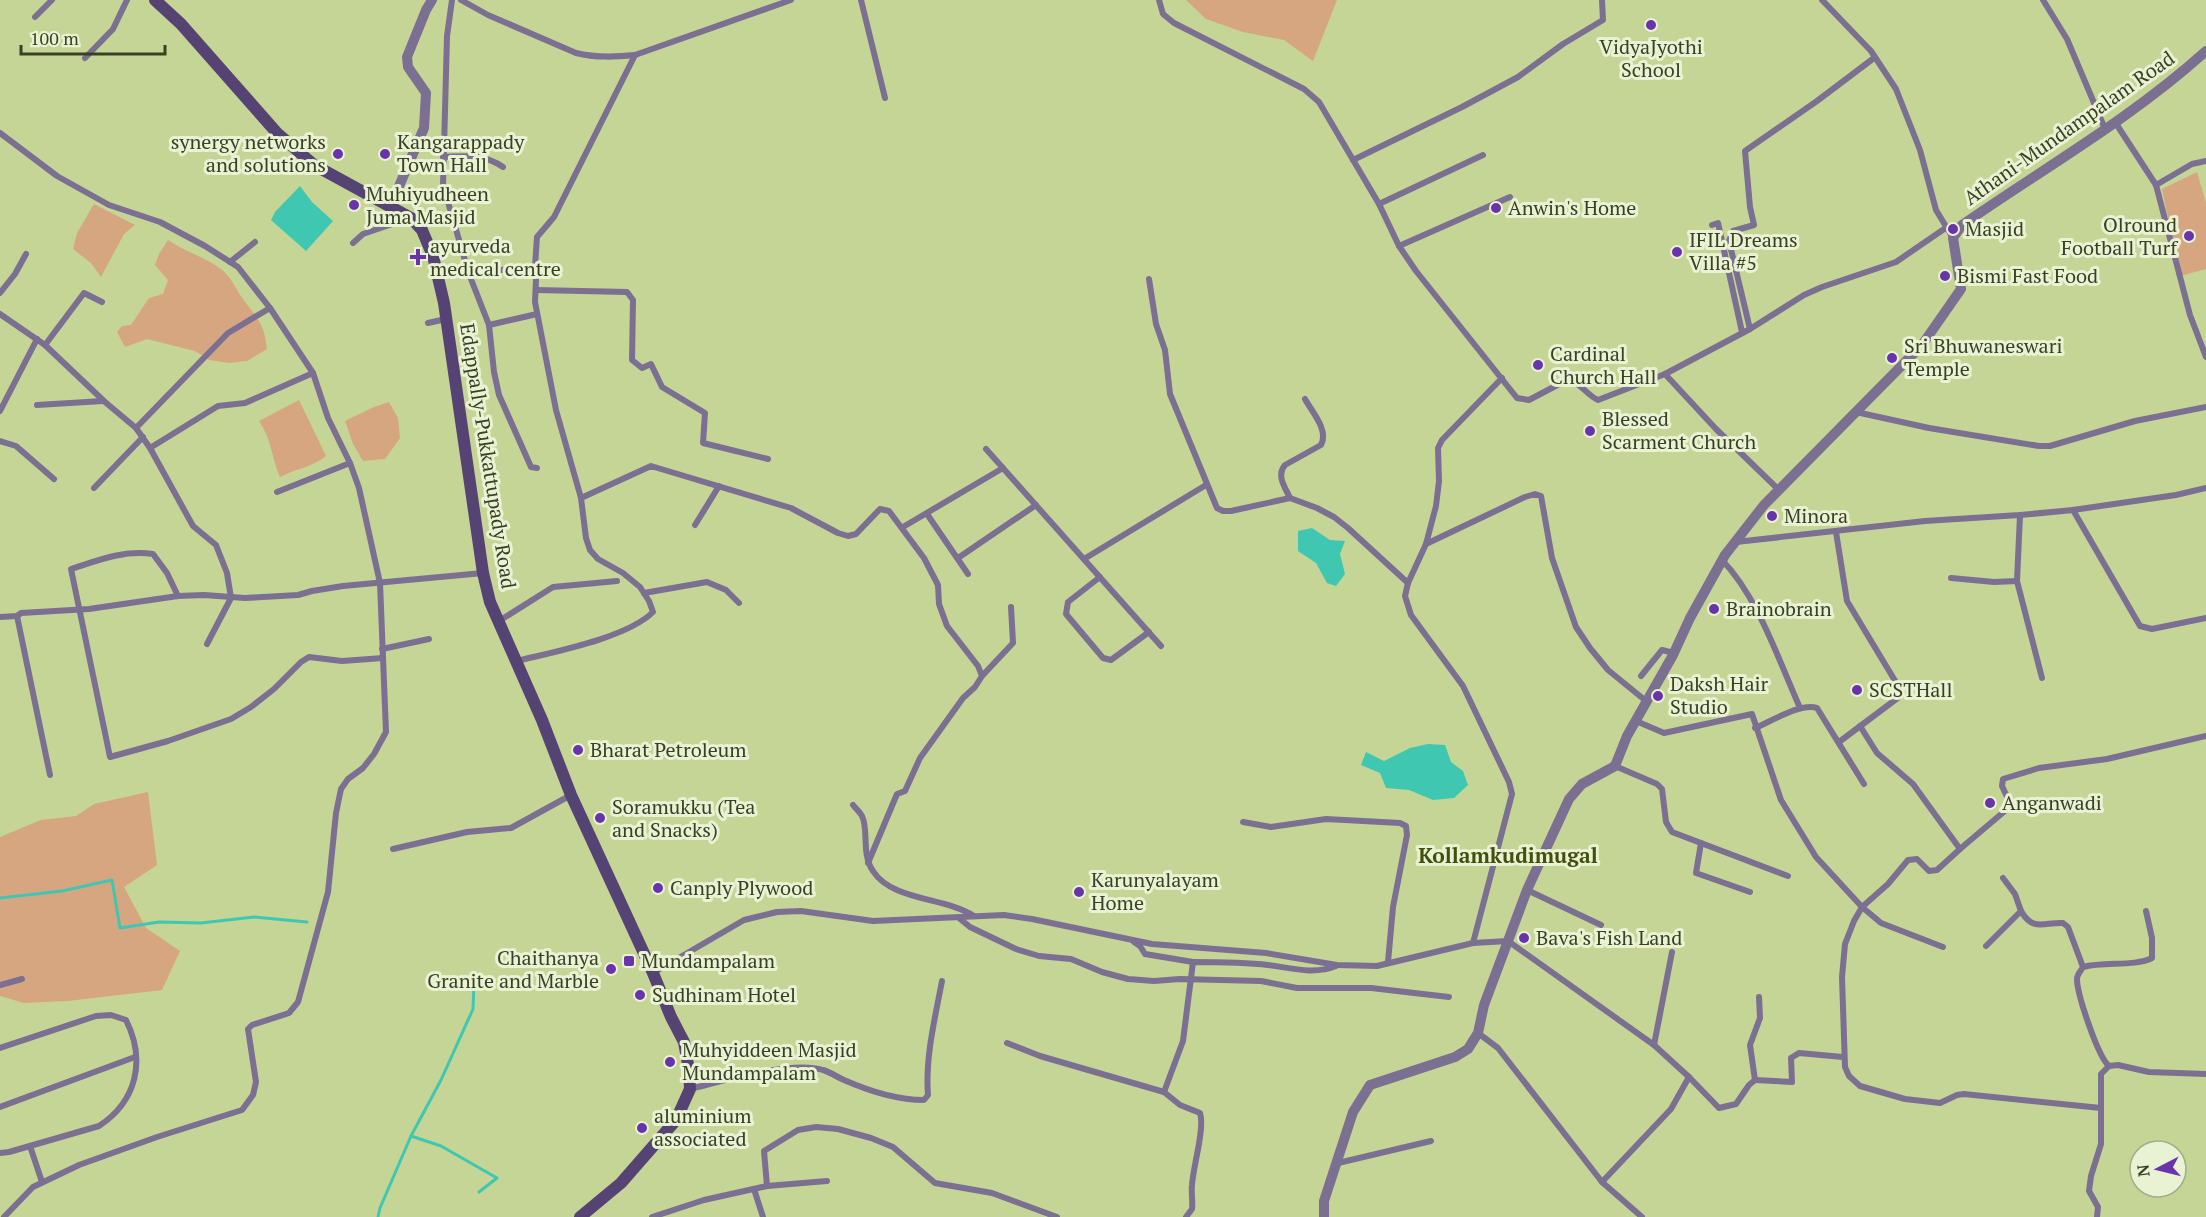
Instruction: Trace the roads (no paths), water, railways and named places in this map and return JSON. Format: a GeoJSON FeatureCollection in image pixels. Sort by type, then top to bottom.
{"type":"FeatureCollection","features":[{"type":"Feature","properties":{"kind":"main road","name":"Edappally-Pukkattupady Road"},"geometry":{"type":"LineString","coordinates":[[155,0],[181,24],[277,134],[314,165],[391,205],[411,218],[422,230],[434,256],[447,319],[483,573],[490,602],[517,661],[571,795],[684,1042],[689,1070],[690,1089],[676,1120],[621,1183],[584,1216]]}},
{"type":"Feature","properties":{"kind":"street"},"geometry":{"type":"LineString","coordinates":[[35,17],[52,0]]}},
{"type":"Feature","properties":{"kind":"street"},"geometry":{"type":"LineString","coordinates":[[85,58],[112,29],[128,0]]}},
{"type":"Feature","properties":{"kind":"street"},"geometry":{"type":"LineString","coordinates":[[391,205],[424,128],[426,93],[408,67],[407,57],[432,0]]}},
{"type":"Feature","properties":{"kind":"street"},"geometry":{"type":"LineString","coordinates":[[452,0],[447,36],[443,185],[469,274],[489,325],[499,395],[531,467],[537,468]]}},
{"type":"Feature","properties":{"kind":"street"},"geometry":{"type":"LineString","coordinates":[[461,0],[488,15],[576,53],[601,57],[635,55],[791,0]]}},
{"type":"Feature","properties":{"kind":"street"},"geometry":{"type":"LineString","coordinates":[[861,0],[885,98]]}},
{"type":"Feature","properties":{"kind":"street"},"geometry":{"type":"LineString","coordinates":[[1158,0],[1163,14],[1174,23],[1304,89],[1319,102],[1379,204],[1399,246],[1416,271],[1517,398],[1523,400],[1529,400],[1571,380],[1577,382],[1590,397],[1598,400],[1665,374],[1750,329],[1804,294],[1896,262],[1947,227]]}},
{"type":"Feature","properties":{"kind":"street"},"geometry":{"type":"LineString","coordinates":[[1353,160],[1518,77],[1563,44],[1603,20],[1602,0]]}},
{"type":"Feature","properties":{"kind":"street"},"geometry":{"type":"LineString","coordinates":[[1324,1217],[1324,1201],[1353,1112],[1370,1085],[1455,1057],[1468,1049],[1478,1033],[1484,1005],[1527,890],[1569,799],[1582,784],[1615,766],[1636,721],[1722,560],[1764,506],[1922,345],[1961,289],[1953,238],[1936,210],[1920,150],[1896,89],[1871,51],[1822,0]]}},
{"type":"Feature","properties":{"kind":"street"},"geometry":{"type":"LineString","coordinates":[[2043,0],[2067,39],[2106,129]]}},
{"type":"Feature","properties":{"kind":"street","name":"Athani-Mundampalam Road"},"geometry":{"type":"LineString","coordinates":[[1953,238],[1962,225],[2106,129],[2178,76],[2206,51]]}},
{"type":"Feature","properties":{"kind":"street"},"geometry":{"type":"LineString","coordinates":[[517,661],[594,641],[645,620],[653,612],[644,593],[623,573],[598,559],[590,550],[586,538],[581,498],[556,410],[535,302],[537,237],[554,217],[635,55]]}},
{"type":"Feature","properties":{"kind":"street"},"geometry":{"type":"LineString","coordinates":[[1742,332],[1725,241],[1733,231],[1754,225],[1745,152],[1874,58]]}},
{"type":"Feature","properties":{"kind":"street"},"geometry":{"type":"LineString","coordinates":[[2115,122],[2156,185],[2190,315],[2206,357]]}},
{"type":"Feature","properties":{"kind":"street"},"geometry":{"type":"LineString","coordinates":[[0,133],[57,176],[109,205],[160,222],[238,267],[270,308],[312,374],[328,418],[350,463],[367,516],[380,583],[386,732],[363,768],[348,779],[341,789],[336,813],[328,892],[298,1002],[289,1013],[252,1025],[248,1029],[256,1082],[248,1104],[242,1110],[227,1116],[116,1151],[42,1182],[33,1187],[4,1217]]}},
{"type":"Feature","properties":{"kind":"street"},"geometry":{"type":"LineString","coordinates":[[443,157],[473,155],[490,158],[503,167]]}},
{"type":"Feature","properties":{"kind":"street"},"geometry":{"type":"LineString","coordinates":[[1379,204],[1483,155]]}},
{"type":"Feature","properties":{"kind":"street"},"geometry":{"type":"LineString","coordinates":[[2156,185],[2192,164],[2206,161]]}},
{"type":"Feature","properties":{"kind":"street"},"geometry":{"type":"LineString","coordinates":[[1399,246],[1510,197]]}},
{"type":"Feature","properties":{"kind":"street"},"geometry":{"type":"LineString","coordinates":[[352,243],[363,234],[411,218]]}},
{"type":"Feature","properties":{"kind":"street"},"geometry":{"type":"LineString","coordinates":[[1712,225],[1718,223],[1725,241],[1750,329]]}},
{"type":"Feature","properties":{"kind":"street"},"geometry":{"type":"LineString","coordinates":[[230,262],[255,242]]}},
{"type":"Feature","properties":{"kind":"street"},"geometry":{"type":"LineString","coordinates":[[0,293],[15,274],[26,254]]}},
{"type":"Feature","properties":{"kind":"street"},"geometry":{"type":"LineString","coordinates":[[469,274],[535,266]]}},
{"type":"Feature","properties":{"kind":"street"},"geometry":{"type":"LineString","coordinates":[[1149,279],[1156,324],[1165,350],[1170,394],[1217,507],[1223,511],[1290,498],[1334,517],[1408,583]]}},
{"type":"Feature","properties":{"kind":"street"},"geometry":{"type":"LineString","coordinates":[[536,290],[627,292],[633,300],[632,360],[642,368],[651,364],[662,387],[705,413],[703,443],[768,459]]}},
{"type":"Feature","properties":{"kind":"street"},"geometry":{"type":"LineString","coordinates":[[45,345],[84,293],[102,302]]}},
{"type":"Feature","properties":{"kind":"street"},"geometry":{"type":"LineString","coordinates":[[136,428],[228,333],[270,308]]}},
{"type":"Feature","properties":{"kind":"street"},"geometry":{"type":"LineString","coordinates":[[0,314],[45,345],[103,401],[136,428],[150,448],[193,526],[212,541],[219,550],[227,573],[231,598],[207,644]]}},
{"type":"Feature","properties":{"kind":"street"},"geometry":{"type":"LineString","coordinates":[[489,325],[537,314]]}},
{"type":"Feature","properties":{"kind":"street"},"geometry":{"type":"LineString","coordinates":[[428,323],[447,319]]}},
{"type":"Feature","properties":{"kind":"street"},"geometry":{"type":"LineString","coordinates":[[0,411],[37,339]]}},
{"type":"Feature","properties":{"kind":"street"},"geometry":{"type":"LineString","coordinates":[[150,448],[218,406],[245,403],[312,374]]}},
{"type":"Feature","properties":{"kind":"street"},"geometry":{"type":"LineString","coordinates":[[1665,374],[1716,429],[1779,490]]}},
{"type":"Feature","properties":{"kind":"street"},"geometry":{"type":"LineString","coordinates":[[1473,943],[1512,794],[1509,782],[1463,686],[1411,615],[1405,596],[1408,583],[1426,544],[1436,506],[1439,481],[1438,448],[1442,440],[1502,378]]}},
{"type":"Feature","properties":{"kind":"street"},"geometry":{"type":"LineString","coordinates":[[1290,498],[1281,479],[1282,468],[1321,445],[1324,435],[1305,399]]}},
{"type":"Feature","properties":{"kind":"street"},"geometry":{"type":"LineString","coordinates":[[38,405],[103,401]]}},
{"type":"Feature","properties":{"kind":"street"},"geometry":{"type":"LineString","coordinates":[[1856,412],[1929,428],[2050,446],[2135,422],[2206,406]]}},
{"type":"Feature","properties":{"kind":"street"},"geometry":{"type":"LineString","coordinates":[[94,488],[143,437]]}},
{"type":"Feature","properties":{"kind":"street"},"geometry":{"type":"LineString","coordinates":[[0,441],[16,446],[54,479]]}},
{"type":"Feature","properties":{"kind":"street"},"geometry":{"type":"LineString","coordinates":[[986,449],[1161,646]]}},
{"type":"Feature","properties":{"kind":"street"},"geometry":{"type":"LineString","coordinates":[[278,492],[350,463]]}},
{"type":"Feature","properties":{"kind":"street"},"geometry":{"type":"LineString","coordinates":[[581,498],[651,466],[791,508],[848,536],[856,534],[880,509],[889,511],[924,558],[938,585],[939,604],[947,626],[978,666],[982,676]]}},
{"type":"Feature","properties":{"kind":"street"},"geometry":{"type":"LineString","coordinates":[[903,527],[1003,468]]}},
{"type":"Feature","properties":{"kind":"street"},"geometry":{"type":"LineString","coordinates":[[1084,560],[1206,485]]}},
{"type":"Feature","properties":{"kind":"street"},"geometry":{"type":"LineString","coordinates":[[695,525],[719,486]]}},
{"type":"Feature","properties":{"kind":"street"},"geometry":{"type":"LineString","coordinates":[[1735,542],[1925,521],[2073,510],[2176,495],[2206,488]]}},
{"type":"Feature","properties":{"kind":"street"},"geometry":{"type":"LineString","coordinates":[[1426,544],[1525,497],[1535,494],[1541,496],[1552,558],[1576,627],[1608,670],[1647,701]]}},
{"type":"Feature","properties":{"kind":"street"},"geometry":{"type":"LineString","coordinates":[[958,558],[1036,505]]}},
{"type":"Feature","properties":{"kind":"street"},"geometry":{"type":"LineString","coordinates":[[2073,510],[2140,626],[2152,629],[2206,618]]}},
{"type":"Feature","properties":{"kind":"street"},"geometry":{"type":"LineString","coordinates":[[927,514],[968,574]]}},
{"type":"Feature","properties":{"kind":"street"},"geometry":{"type":"LineString","coordinates":[[2020,515],[2017,581],[2042,678]]}},
{"type":"Feature","properties":{"kind":"street"},"geometry":{"type":"LineString","coordinates":[[1836,532],[1847,601],[1903,694],[1839,742]]}},
{"type":"Feature","properties":{"kind":"street"},"geometry":{"type":"LineString","coordinates":[[178,596],[167,573],[153,554],[136,552],[111,555],[71,568],[110,757],[168,741],[231,719],[274,689],[309,657],[342,660],[383,658]]}},
{"type":"Feature","properties":{"kind":"street"},"geometry":{"type":"LineString","coordinates":[[1722,560],[1748,593],[1800,708]]}},
{"type":"Feature","properties":{"kind":"street"},"geometry":{"type":"LineString","coordinates":[[0,617],[17,616],[21,612],[78,609],[178,596],[204,595],[231,598],[298,595],[343,586],[483,573]]}},
{"type":"Feature","properties":{"kind":"street"},"geometry":{"type":"LineString","coordinates":[[1100,578],[1068,602],[1066,614],[1103,658],[1111,660],[1149,632]]}},
{"type":"Feature","properties":{"kind":"street"},"geometry":{"type":"LineString","coordinates":[[1951,578],[1994,582],[2017,581]]}},
{"type":"Feature","properties":{"kind":"street"},"geometry":{"type":"LineString","coordinates":[[499,621],[553,587],[617,580]]}},
{"type":"Feature","properties":{"kind":"street"},"geometry":{"type":"LineString","coordinates":[[644,593],[707,582],[726,590],[739,603]]}},
{"type":"Feature","properties":{"kind":"street"},"geometry":{"type":"LineString","coordinates":[[868,863],[897,794],[904,791],[920,758],[963,698],[1013,643],[1011,607]]}},
{"type":"Feature","properties":{"kind":"street"},"geometry":{"type":"LineString","coordinates":[[17,616],[50,776]]}},
{"type":"Feature","properties":{"kind":"street"},"geometry":{"type":"LineString","coordinates":[[382,649],[429,639]]}},
{"type":"Feature","properties":{"kind":"street"},"geometry":{"type":"LineString","coordinates":[[1641,676],[1662,650],[1674,653]]}},
{"type":"Feature","properties":{"kind":"street"},"geometry":{"type":"LineString","coordinates":[[1755,728],[1800,708],[1811,706],[1816,708],[1864,783]]}},
{"type":"Feature","properties":{"kind":"street"},"geometry":{"type":"LineString","coordinates":[[1636,721],[1664,732],[1752,714],[1781,800],[1816,857],[1862,907],[1881,923],[1943,947]]}},
{"type":"Feature","properties":{"kind":"street"},"geometry":{"type":"LineString","coordinates":[[1860,726],[1877,753],[1913,784],[1959,849]]}},
{"type":"Feature","properties":{"kind":"street"},"geometry":{"type":"LineString","coordinates":[[2101,1108],[1964,1094],[1940,1103],[1905,1100],[1860,1086],[1849,1076],[1843,1057],[1842,960],[1851,928],[1862,907],[1888,884],[1908,860],[1917,860],[1929,871],[1937,870],[2006,810],[2009,801],[2002,786],[2004,779],[2039,768],[2108,759],[2206,736]]}},
{"type":"Feature","properties":{"kind":"street"},"geometry":{"type":"LineString","coordinates":[[1615,766],[1657,784],[1662,789],[1668,828],[1672,832],[1788,876]]}},
{"type":"Feature","properties":{"kind":"street"},"geometry":{"type":"LineString","coordinates":[[393,849],[467,832],[511,828],[571,795]]}},
{"type":"Feature","properties":{"kind":"street"},"geometry":{"type":"LineString","coordinates":[[853,805],[863,817],[868,863],[874,874],[896,890],[962,908],[975,916]]}},
{"type":"Feature","properties":{"kind":"street"},"geometry":{"type":"LineString","coordinates":[[1243,822],[1271,827],[1326,819],[1400,823],[1406,826],[1407,835],[1393,907],[1388,962]]}},
{"type":"Feature","properties":{"kind":"street"},"geometry":{"type":"LineString","coordinates":[[1701,843],[1696,873],[1750,892]]}},
{"type":"Feature","properties":{"kind":"street"},"geometry":{"type":"LineString","coordinates":[[2003,878],[2015,894],[2027,921],[2033,924],[2063,924],[2068,927],[2083,967]]}},
{"type":"Feature","properties":{"kind":"street"},"geometry":{"type":"LineString","coordinates":[[1527,890],[1601,925]]}},
{"type":"Feature","properties":{"kind":"street"},"geometry":{"type":"LineString","coordinates":[[1986,946],[2022,911]]}},
{"type":"Feature","properties":{"kind":"street"},"geometry":{"type":"LineString","coordinates":[[2109,1066],[2103,1062],[2099,1052],[2080,995],[2077,976],[2083,967],[2112,962],[2145,961],[2152,958],[2152,938],[2146,911]]}},
{"type":"Feature","properties":{"kind":"street"},"geometry":{"type":"LineString","coordinates":[[653,973],[744,920],[777,912],[801,912],[873,921],[1004,915],[1132,940],[1197,949],[1266,953],[1337,965],[1377,966],[1473,943],[1508,941],[1654,1045],[1719,1108],[1736,1104],[1749,1084],[1755,1080],[1792,1082],[1791,1058],[1799,1053],[1843,1057]]}},
{"type":"Feature","properties":{"kind":"street"},"geometry":{"type":"LineString","coordinates":[[959,918],[970,927],[1016,949],[1039,956],[1071,960],[1128,979],[1261,981],[1297,988],[1371,988],[1449,997]]}},
{"type":"Feature","properties":{"kind":"street"},"geometry":{"type":"LineString","coordinates":[[1132,940],[1145,954],[1193,962],[1259,964],[1307,971],[1327,970],[1337,965]]}},
{"type":"Feature","properties":{"kind":"street"},"geometry":{"type":"LineString","coordinates":[[1654,1045],[1672,952]]}},
{"type":"Feature","properties":{"kind":"street"},"geometry":{"type":"LineString","coordinates":[[1164,1092],[1183,1041],[1193,962]]}},
{"type":"Feature","properties":{"kind":"street"},"geometry":{"type":"LineString","coordinates":[[0,985],[22,979]]}},
{"type":"Feature","properties":{"kind":"street"},"geometry":{"type":"LineString","coordinates":[[690,1089],[804,1067],[822,1070],[887,1095],[924,1100],[928,1095],[927,1075],[932,1033],[942,981]]}},
{"type":"Feature","properties":{"kind":"street"},"geometry":{"type":"LineString","coordinates":[[1755,1080],[1750,1045],[1760,1018],[1759,997]]}},
{"type":"Feature","properties":{"kind":"street"},"geometry":{"type":"LineString","coordinates":[[0,1048],[96,1016],[111,1015],[126,1020],[131,1031],[135,1057],[135,1083],[120,1110],[109,1120],[99,1126],[0,1153]]}},
{"type":"Feature","properties":{"kind":"street"},"geometry":{"type":"LineString","coordinates":[[1478,1033],[1497,1048],[1602,1182],[1642,1217]]}},
{"type":"Feature","properties":{"kind":"street"},"geometry":{"type":"LineString","coordinates":[[1007,1043],[1040,1056],[1164,1092],[1180,1106],[1200,1113],[1202,1121],[1191,1188],[1192,1209],[1186,1217]]}},
{"type":"Feature","properties":{"kind":"street"},"geometry":{"type":"LineString","coordinates":[[0,1107],[135,1057]]}},
{"type":"Feature","properties":{"kind":"street"},"geometry":{"type":"LineString","coordinates":[[2097,1217],[2098,1207],[2090,1191],[2091,1176],[2101,1144],[2101,1074],[2109,1066],[2118,1065],[2149,1072],[2206,1074]]}},
{"type":"Feature","properties":{"kind":"street"},"geometry":{"type":"LineString","coordinates":[[1602,1182],[1671,1109],[1689,1077]]}},
{"type":"Feature","properties":{"kind":"street"},"geometry":{"type":"LineString","coordinates":[[767,1186],[764,1151],[798,1130],[816,1127],[872,1138],[893,1147],[935,1183],[992,1193],[1057,1217]]}},
{"type":"Feature","properties":{"kind":"street"},"geometry":{"type":"LineString","coordinates":[[1338,1163],[1431,1141]]}},
{"type":"Feature","properties":{"kind":"street"},"geometry":{"type":"LineString","coordinates":[[30,1146],[42,1182]]}},
{"type":"Feature","properties":{"kind":"street"},"geometry":{"type":"LineString","coordinates":[[652,1217],[704,1200],[767,1186],[827,1181]]}},
{"type":"Feature","properties":{"kind":"street"},"geometry":{"type":"LineString","coordinates":[[754,1189],[763,1217]]}},
{"type":"Feature","properties":{"kind":"water"},"geometry":{"type":"Polygon","coordinates":[[[300,186],[312,202],[333,221],[306,251],[271,220],[275,212],[300,186]]]}},
{"type":"Feature","properties":{"kind":"water"},"geometry":{"type":"Polygon","coordinates":[[[1312,528],[1330,540],[1345,541],[1340,554],[1345,574],[1336,586],[1327,583],[1316,563],[1298,551],[1298,531],[1312,528]]]}},
{"type":"Feature","properties":{"kind":"water"},"geometry":{"type":"Polygon","coordinates":[[[1428,744],[1445,745],[1451,762],[1463,771],[1468,785],[1454,798],[1433,800],[1409,790],[1386,788],[1380,773],[1361,765],[1366,752],[1384,761],[1410,748],[1428,744]]]}},
{"type":"Feature","properties":{"kind":"waterway"},"geometry":{"type":"LineString","coordinates":[[0,898],[62,891],[112,880],[120,928],[159,922],[201,923],[254,917],[307,922]]}},
{"type":"Feature","properties":{"kind":"waterway"},"geometry":{"type":"LineString","coordinates":[[411,1136],[441,1080],[473,1009],[474,982]]}},
{"type":"Feature","properties":{"kind":"waterway"},"geometry":{"type":"LineString","coordinates":[[378,1217],[411,1136],[441,1146],[497,1178],[479,1192]]}},
{"type":"Feature","properties":{"kind":"place","name":"VidyaJyothi School"},"geometry":{"type":"Point","coordinates":[1651,25]}},
{"type":"Feature","properties":{"kind":"place","name":"synergy networks and solutions"},"geometry":{"type":"Point","coordinates":[338,154]}},
{"type":"Feature","properties":{"kind":"place","name":"Kangarappady Town Hall"},"geometry":{"type":"Point","coordinates":[385,154]}},
{"type":"Feature","properties":{"kind":"place","name":"Muhiyudheen Juma Masjid"},"geometry":{"type":"Point","coordinates":[354,205]}},
{"type":"Feature","properties":{"kind":"place","name":"Anwin's Home"},"geometry":{"type":"Point","coordinates":[1496,208]}},
{"type":"Feature","properties":{"kind":"place","name":"Masjid"},"geometry":{"type":"Point","coordinates":[1953,229]}},
{"type":"Feature","properties":{"kind":"place","name":"Olround Football Turf"},"geometry":{"type":"Point","coordinates":[2189,236]}},
{"type":"Feature","properties":{"kind":"place","name":"IFIL Dreams Villa #5"},"geometry":{"type":"Point","coordinates":[1677,252]}},
{"type":"Feature","properties":{"kind":"place","name":"ayurveda medical centre"},"geometry":{"type":"Point","coordinates":[418,257]}},
{"type":"Feature","properties":{"kind":"place","name":"Bismi Fast Food"},"geometry":{"type":"Point","coordinates":[1945,276]}},
{"type":"Feature","properties":{"kind":"place","name":"Sri Bhuwaneswari Temple"},"geometry":{"type":"Point","coordinates":[1892,358]}},
{"type":"Feature","properties":{"kind":"place","name":"Cardinal Church Hall"},"geometry":{"type":"Point","coordinates":[1538,365]}},
{"type":"Feature","properties":{"kind":"place","name":"Blessed Scarment Church"},"geometry":{"type":"Point","coordinates":[1590,431]}},
{"type":"Feature","properties":{"kind":"place","name":"Minora"},"geometry":{"type":"Point","coordinates":[1772,516]}},
{"type":"Feature","properties":{"kind":"place","name":"Brainobrain"},"geometry":{"type":"Point","coordinates":[1714,609]}},
{"type":"Feature","properties":{"kind":"place","name":"SCSTHall"},"geometry":{"type":"Point","coordinates":[1857,690]}},
{"type":"Feature","properties":{"kind":"place","name":"Daksh Hair Studio"},"geometry":{"type":"Point","coordinates":[1658,696]}},
{"type":"Feature","properties":{"kind":"place","name":"Bharat Petroleum"},"geometry":{"type":"Point","coordinates":[578,750]}},
{"type":"Feature","properties":{"kind":"place","name":"Anganwadi"},"geometry":{"type":"Point","coordinates":[1990,803]}},
{"type":"Feature","properties":{"kind":"place","name":"Soramukku (Tea and Snacks)"},"geometry":{"type":"Point","coordinates":[600,818]}},
{"type":"Feature","properties":{"kind":"place","name":"Canply Plywood"},"geometry":{"type":"Point","coordinates":[658,888]}},
{"type":"Feature","properties":{"kind":"place","name":"Karunyalayam Home"},"geometry":{"type":"Point","coordinates":[1079,892]}},
{"type":"Feature","properties":{"kind":"place","name":"Bava's Fish Land"},"geometry":{"type":"Point","coordinates":[1524,938]}},
{"type":"Feature","properties":{"kind":"place","name":"Mundampalam"},"geometry":{"type":"Point","coordinates":[629,961]}},
{"type":"Feature","properties":{"kind":"place","name":"Chaithanya Granite and Marble"},"geometry":{"type":"Point","coordinates":[611,969]}},
{"type":"Feature","properties":{"kind":"place","name":"Sudhinam Hotel"},"geometry":{"type":"Point","coordinates":[640,995]}},
{"type":"Feature","properties":{"kind":"place","name":"Muhyiddeen Masjid Mundampalam"},"geometry":{"type":"Point","coordinates":[670,1062]}},
{"type":"Feature","properties":{"kind":"place","name":"aluminium associated"},"geometry":{"type":"Point","coordinates":[642,1128]}},
{"type":"Feature","properties":{"kind":"district","name":"Kollamkudimugal"},"geometry":{"type":"Point","coordinates":[1508,856]}}]}
